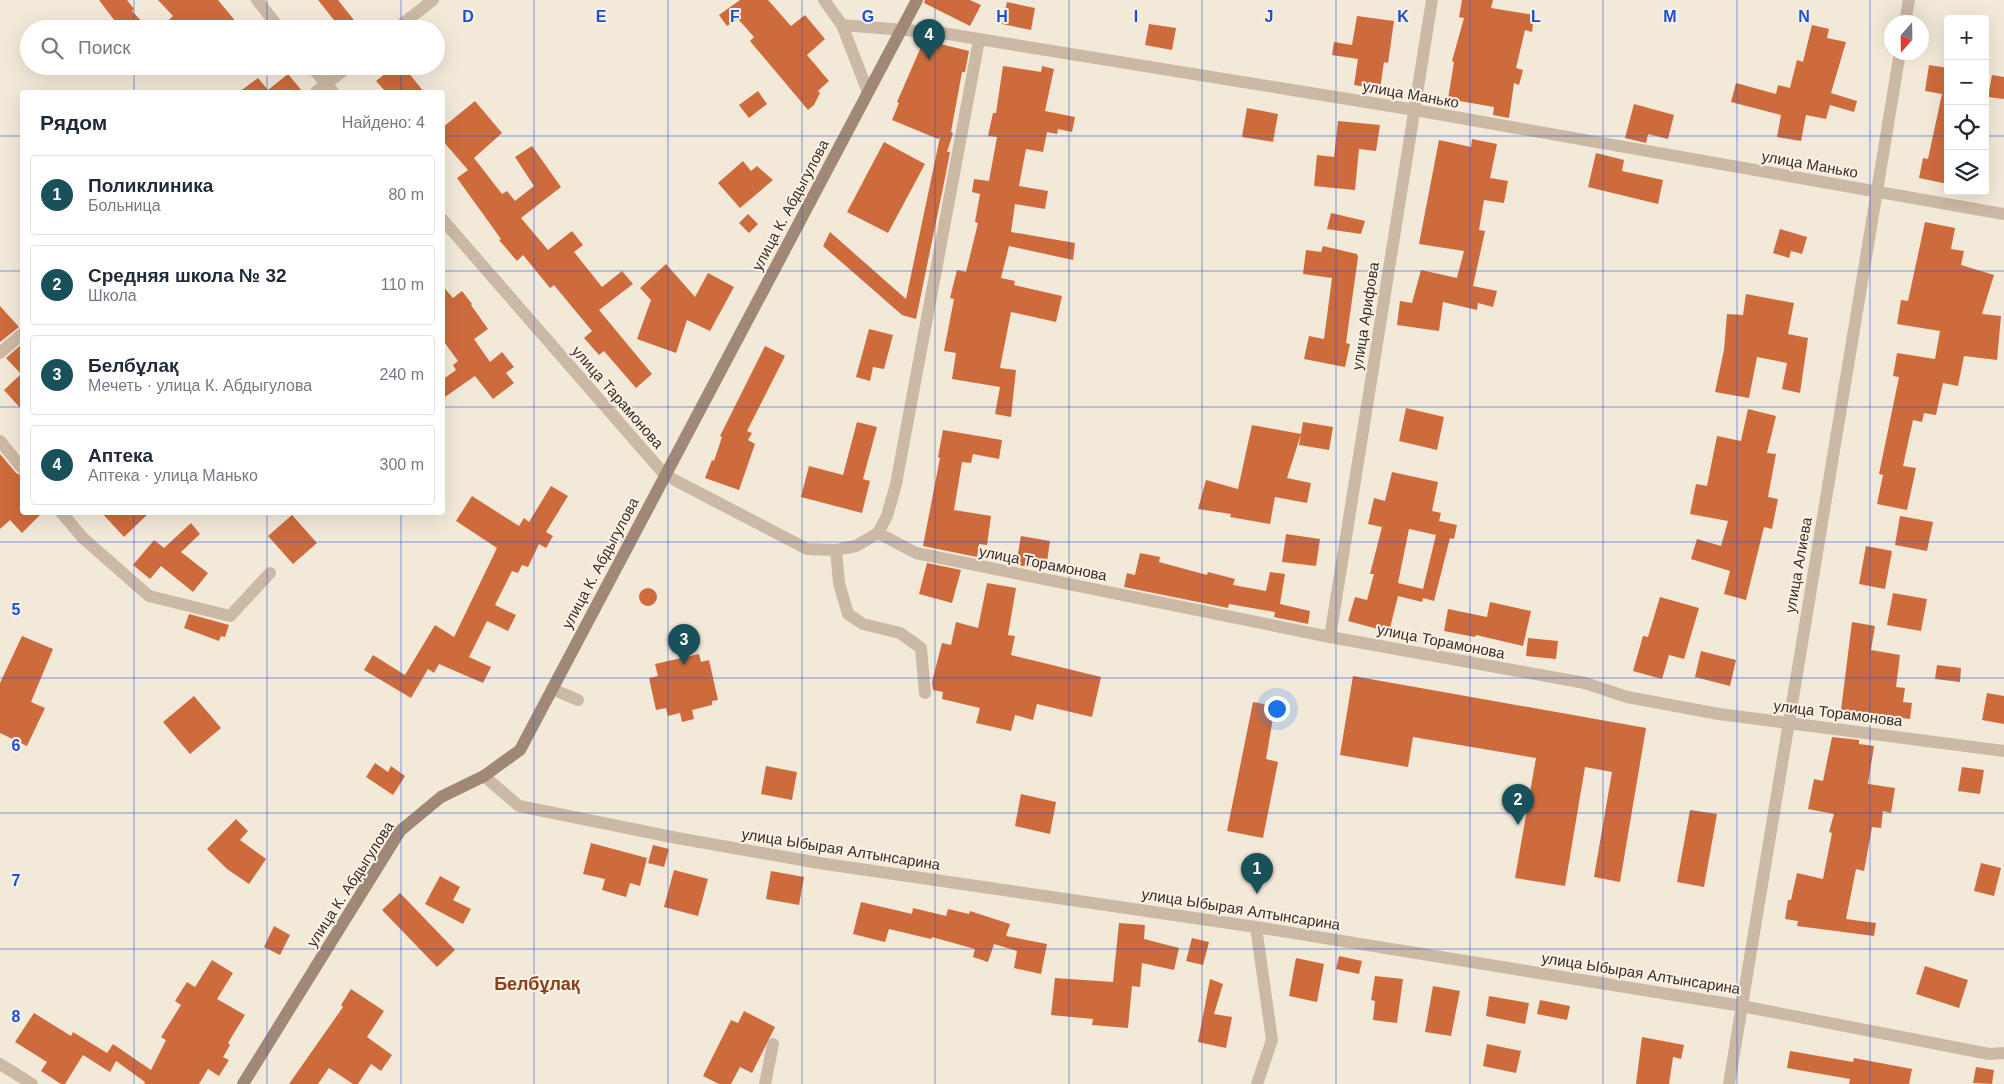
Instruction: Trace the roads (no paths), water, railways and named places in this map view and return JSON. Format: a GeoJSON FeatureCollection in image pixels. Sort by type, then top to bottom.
{"type":"FeatureCollection","features":[{"type":"Feature","properties":{"kind":"street"},"geometry":{"type":"LineString","coordinates":[[257,0],[273,20]]}},
{"type":"Feature","properties":{"kind":"street"},"geometry":{"type":"LineString","coordinates":[[407,20],[433,0]]}},
{"type":"Feature","properties":{"kind":"street"},"geometry":{"type":"LineString","coordinates":[[824,0],[842,25],[868,92]]}},
{"type":"Feature","properties":{"kind":"street","name":"улица К. Абдыгулова"},"geometry":{"type":"LineString","coordinates":[[243,1084],[400,831],[441,798],[484,776],[520,750],[917,0]]}},
{"type":"Feature","properties":{"kind":"street","name":"улица Арифова"},"geometry":{"type":"LineString","coordinates":[[1330,637],[1432,0]]}},
{"type":"Feature","properties":{"kind":"street"},"geometry":{"type":"LineString","coordinates":[[1906,15],[1908,0]]}},
{"type":"Feature","properties":{"kind":"street","name":"улица Манько"},"geometry":{"type":"LineString","coordinates":[[842,25],[942,33],[1415,110],[2004,214]]}},
{"type":"Feature","properties":{"kind":"street"},"geometry":{"type":"LineString","coordinates":[[925,693],[921,648],[900,633],[863,624],[848,614],[839,582],[836,550],[856,546],[878,532],[887,516],[896,484],[980,40]]}},
{"type":"Feature","properties":{"kind":"street","name":"улица Алиева"},"geometry":{"type":"LineString","coordinates":[[1729,1084],[1899,60]]}},
{"type":"Feature","properties":{"kind":"street"},"geometry":{"type":"LineString","coordinates":[[316,75],[325,90],[340,75]]}},
{"type":"Feature","properties":{"kind":"street","name":"улица Тарамонова"},"geometry":{"type":"LineString","coordinates":[[445,222],[665,475],[807,549],[836,550]]}},
{"type":"Feature","properties":{"kind":"street"},"geometry":{"type":"LineString","coordinates":[[0,353],[20,336]]}},
{"type":"Feature","properties":{"kind":"street"},"geometry":{"type":"LineString","coordinates":[[0,441],[20,466]]}},
{"type":"Feature","properties":{"kind":"street"},"geometry":{"type":"LineString","coordinates":[[64,515],[83,538],[149,596],[230,616],[270,573]]}},
{"type":"Feature","properties":{"kind":"street","name":"улица Торамонова"},"geometry":{"type":"LineString","coordinates":[[878,532],[916,553],[1330,637],[1585,683],[1627,697],[1719,714],[2004,751]]}},
{"type":"Feature","properties":{"kind":"street"},"geometry":{"type":"LineString","coordinates":[[552,689],[578,700]]}},
{"type":"Feature","properties":{"kind":"street","name":"улица Ыбырая Алтынсарина"},"geometry":{"type":"LineString","coordinates":[[484,776],[519,806],[676,838],[819,863],[1256,927],[1742,1006],[1988,1054],[2004,1054]]}},
{"type":"Feature","properties":{"kind":"street"},"geometry":{"type":"LineString","coordinates":[[1256,927],[1272,1040],[1257,1084]]}},
{"type":"Feature","properties":{"kind":"street"},"geometry":{"type":"LineString","coordinates":[[765,1084],[773,1044]]}},
{"type":"Feature","properties":{"kind":"street"},"geometry":{"type":"LineString","coordinates":[[0,1064],[32,1084]]}},
{"type":"Feature","properties":{"kind":"place","name":"Аптека"},"geometry":{"type":"Point","coordinates":[929,60]}},
{"type":"Feature","properties":{"kind":"place","name":"Белбұлақ"},"geometry":{"type":"Point","coordinates":[684,665]}},
{"type":"Feature","properties":{"kind":"place","name":"Средняя школа № 32"},"geometry":{"type":"Point","coordinates":[1518,825]}},
{"type":"Feature","properties":{"kind":"place","name":"Поликлиника"},"geometry":{"type":"Point","coordinates":[1257,894]}},
{"type":"Feature","properties":{"kind":"district","name":"Белбұлақ"},"geometry":{"type":"Point","coordinates":[537,984]}}]}
